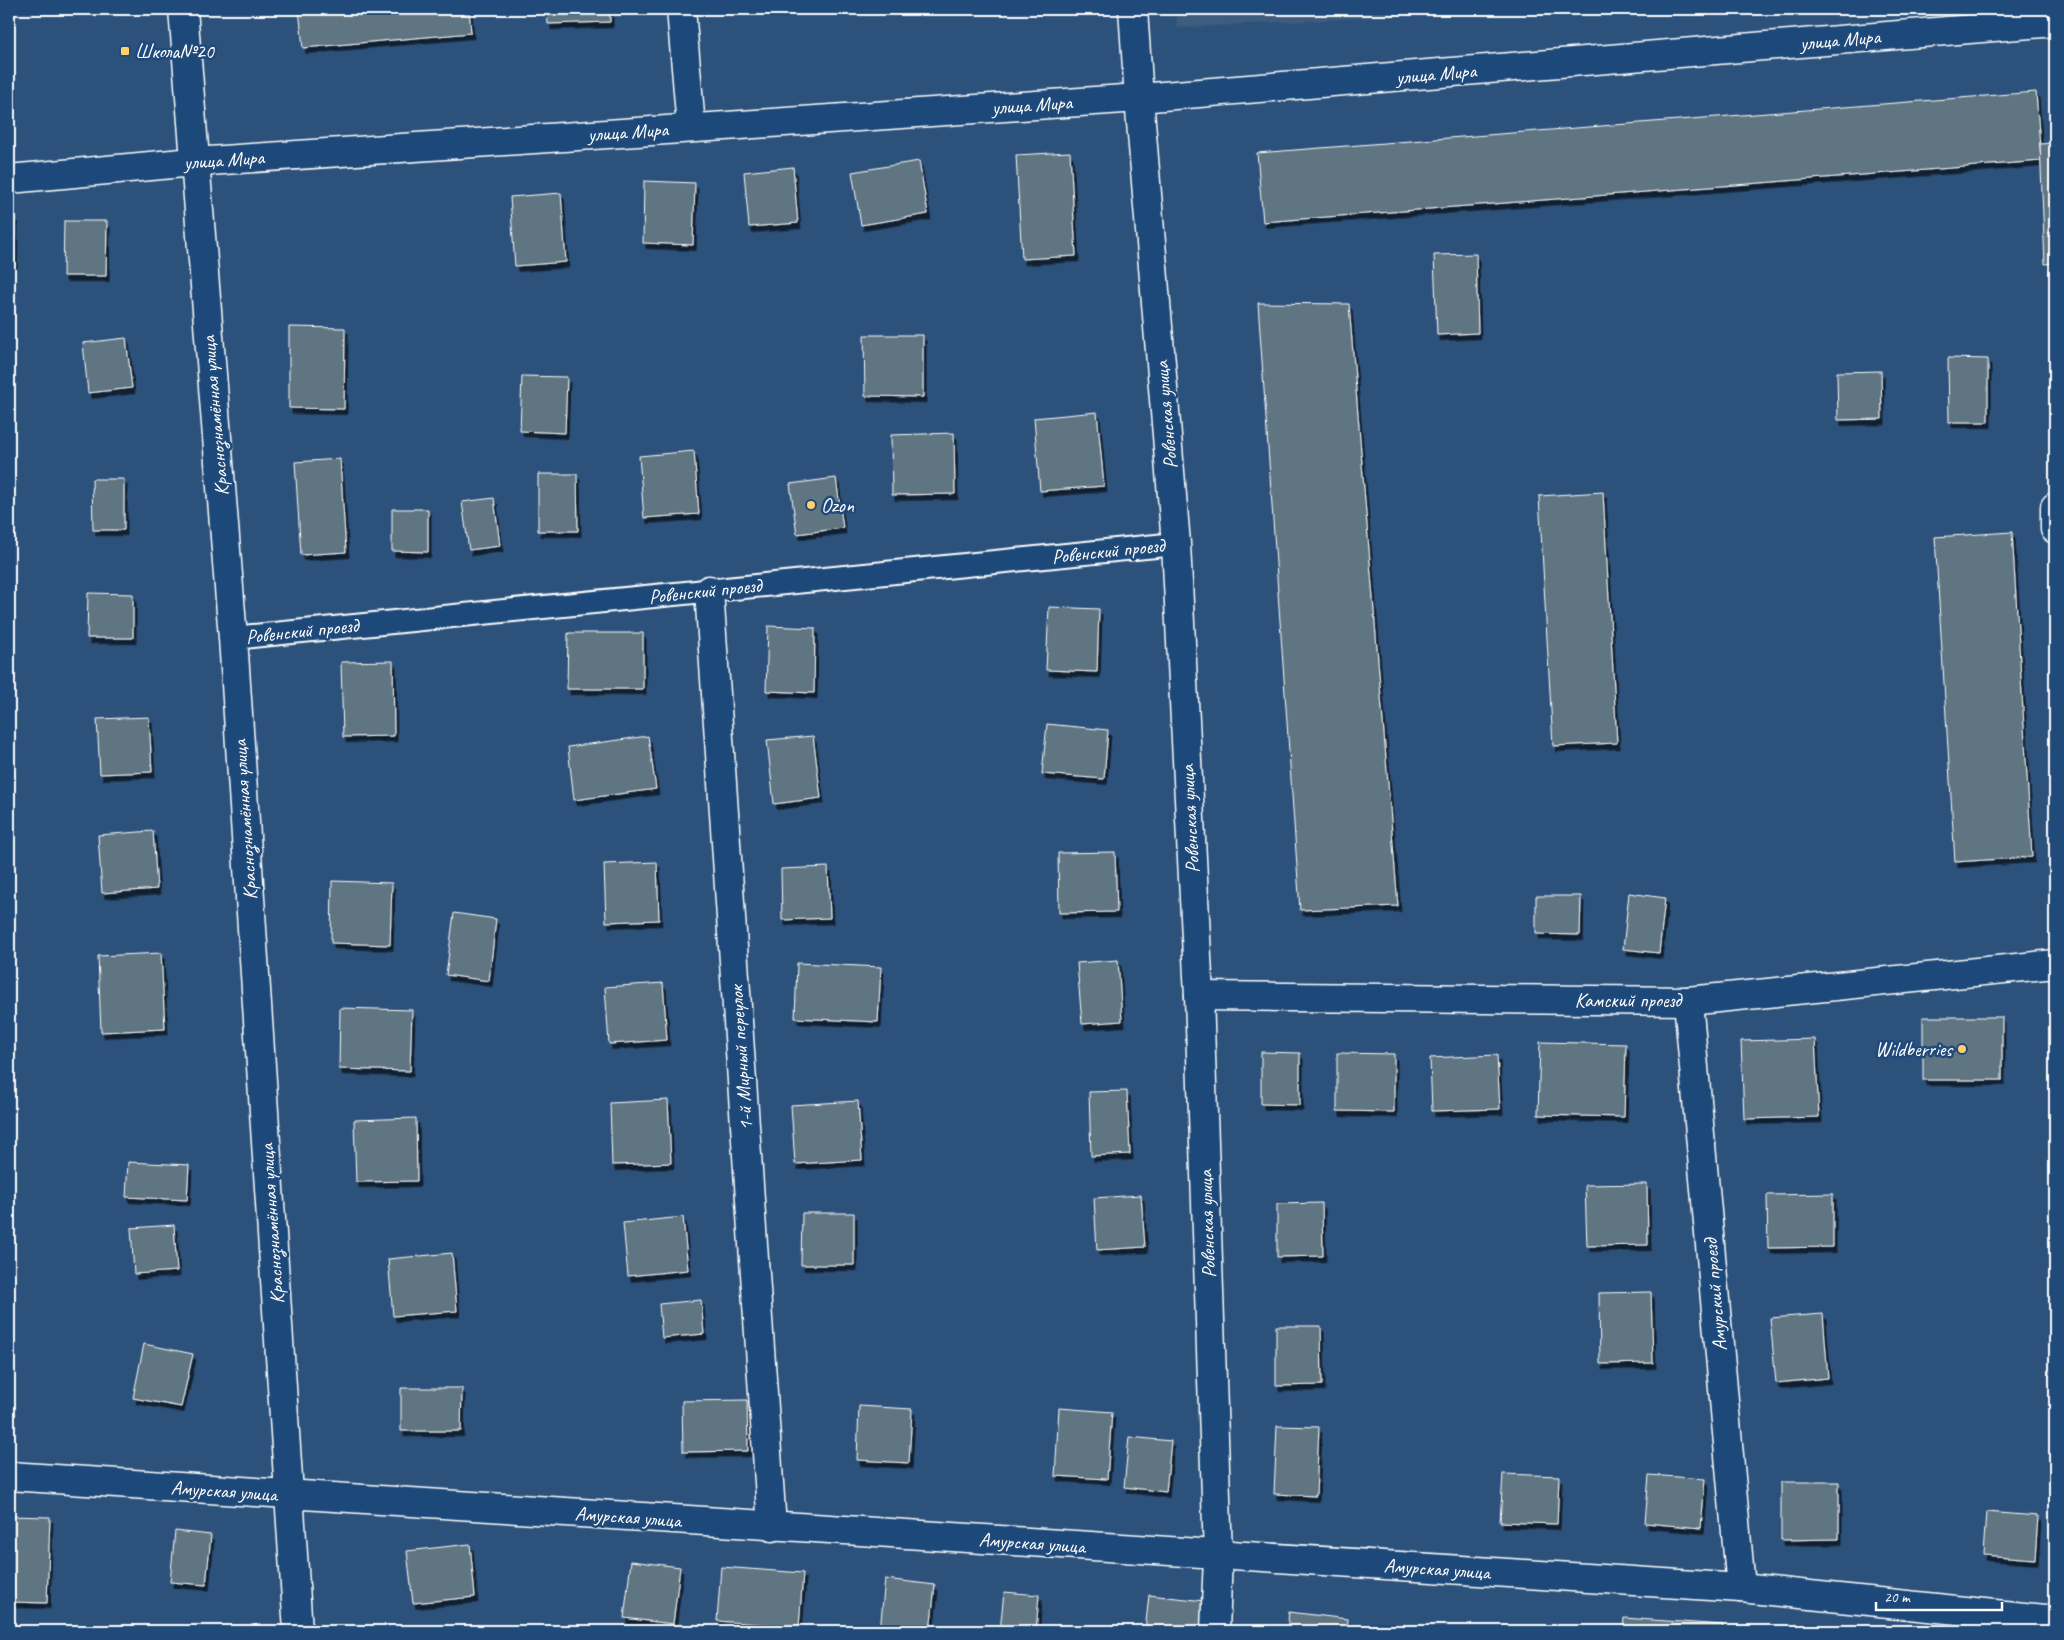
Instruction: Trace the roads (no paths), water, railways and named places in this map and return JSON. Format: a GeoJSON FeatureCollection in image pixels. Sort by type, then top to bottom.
{"type":"FeatureCollection","features":[{"type":"Feature","properties":{"kind":"street","name":"Краснознамённая улица"},"geometry":{"type":"LineString","coordinates":[[183,9],[233,638],[298,1631]]}},
{"type":"Feature","properties":{"kind":"street"},"geometry":{"type":"LineString","coordinates":[[681,9],[692,127]]}},
{"type":"Feature","properties":{"kind":"street","name":"Ровенская улица"},"geometry":{"type":"LineString","coordinates":[[1133,9],[1176,544],[1199,996],[1218,1556],[1216,1631]]}},
{"type":"Feature","properties":{"kind":"street","name":"улица Мира"},"geometry":{"type":"LineString","coordinates":[[9,179],[194,162],[1139,98],[2055,22]]}},
{"type":"Feature","properties":{"kind":"street"},"geometry":{"type":"LineString","coordinates":[[2055,507],[2055,529]]}},
{"type":"Feature","properties":{"kind":"street","name":"1-й Мирный переулок"},"geometry":{"type":"LineString","coordinates":[[709,590],[772,1526]]}},
{"type":"Feature","properties":{"kind":"street","name":"Камский проезд"},"geometry":{"type":"LineString","coordinates":[[1199,996],[1688,1001],[2055,964]]}},
{"type":"Feature","properties":{"kind":"street","name":"Амурский проезд"},"geometry":{"type":"LineString","coordinates":[[1688,1001],[1741,1588]]}},
{"type":"Feature","properties":{"kind":"street","name":"Амурская улица"},"geometry":{"type":"LineString","coordinates":[[9,1476],[290,1496],[1741,1588],[2055,1620]]}},
{"type":"Feature","properties":{"kind":"lane","name":"Ровенский проезд"},"geometry":{"type":"LineString","coordinates":[[233,638],[1176,544]]}},
{"type":"Feature","properties":{"kind":"place","name":"Школа№20"},"geometry":{"type":"Point","coordinates":[125,51]}},
{"type":"Feature","properties":{"kind":"place","name":"Ozon"},"geometry":{"type":"Point","coordinates":[811,505]}},
{"type":"Feature","properties":{"kind":"place","name":"Wildberries"},"geometry":{"type":"Point","coordinates":[1962,1049]}}]}
